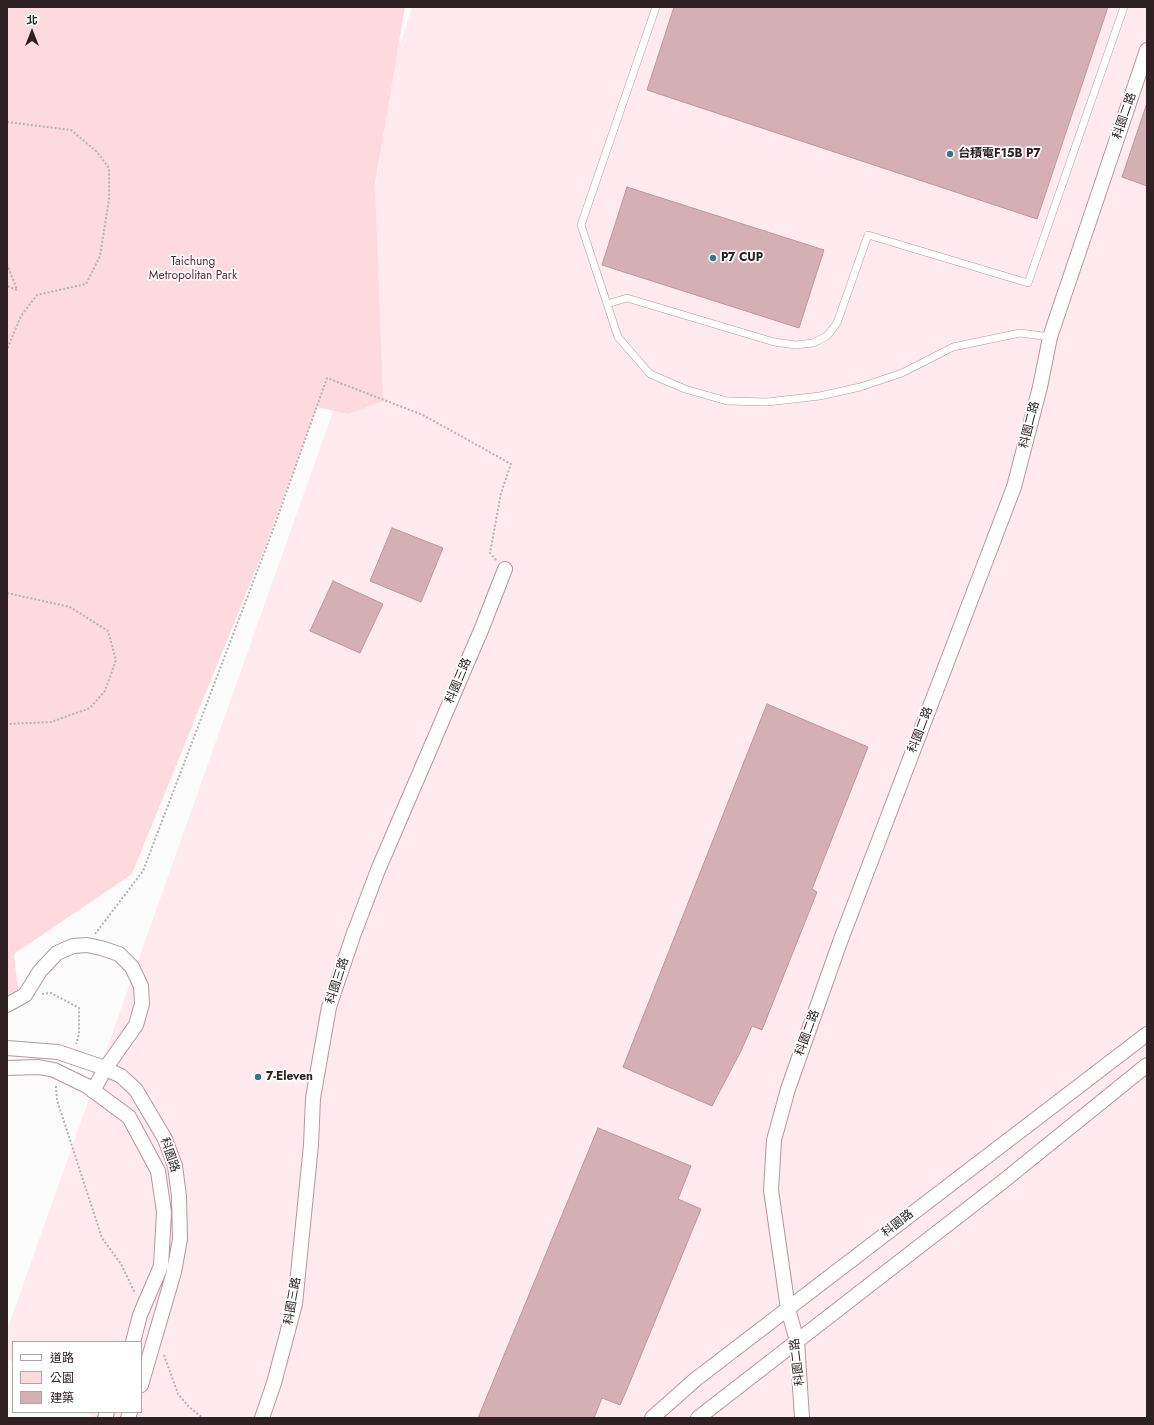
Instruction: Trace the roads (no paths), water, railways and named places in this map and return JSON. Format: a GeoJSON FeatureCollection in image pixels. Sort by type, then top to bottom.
{"type":"FeatureCollection","features":[{"type":"Feature","properties":{"kind":"street","name":"科園二路"},"geometry":{"type":"LineString","coordinates":[[802,1418],[797,1341],[788,1309],[770,1190],[774,1140],[788,1089],[840,942],[1014,487],[1040,387],[1050,337],[1147,50]]}},
{"type":"Feature","properties":{"kind":"street","name":"科園三路"},"geometry":{"type":"LineString","coordinates":[[262,1418],[274,1383],[295,1304],[311,1145],[313,1098],[329,1007],[352,936],[378,870],[482,628],[505,569]]}},
{"type":"Feature","properties":{"kind":"street"},"geometry":{"type":"LineString","coordinates":[[7,1005],[25,995],[40,971],[57,953],[73,946],[87,945],[119,954],[132,967],[141,986],[142,1004],[136,1025],[105,1069],[93,1091]]}},
{"type":"Feature","properties":{"kind":"street","name":"科園路"},"geometry":{"type":"LineString","coordinates":[[652,1418],[696,1379],[1005,1141],[1147,1034]]}},
{"type":"Feature","properties":{"kind":"street","name":"科園路"},"geometry":{"type":"LineString","coordinates":[[7,1048],[58,1052],[121,1076],[136,1090],[165,1139],[175,1166],[179,1196],[180,1239],[174,1272],[142,1383]]}},
{"type":"Feature","properties":{"kind":"street"},"geometry":{"type":"LineString","coordinates":[[698,1418],[1001,1183],[1147,1065]]}},
{"type":"Feature","properties":{"kind":"street","name":"科園路"},"geometry":{"type":"LineString","coordinates":[[7,1068],[40,1067],[54,1070],[93,1091],[129,1117],[158,1171],[164,1212],[161,1266],[140,1315],[133,1341]]}},
{"type":"Feature","properties":{"kind":"lane"},"geometry":{"type":"LineString","coordinates":[[656,7],[581,225],[618,337],[650,374],[685,389],[727,400],[768,402],[820,396],[860,387],[902,373],[953,348],[1020,333],[1050,337]]}},
{"type":"Feature","properties":{"kind":"lane"},"geometry":{"type":"LineString","coordinates":[[607,304],[627,298],[774,342],[796,345],[812,343],[827,336],[837,323],[868,235],[1028,283],[1124,7]]}},
{"type":"Feature","properties":{"kind":"place","name":"台積電F15B P7"},"geometry":{"type":"Point","coordinates":[950,154]}},
{"type":"Feature","properties":{"kind":"place","name":"P7 CUP"},"geometry":{"type":"Point","coordinates":[713,258]}},
{"type":"Feature","properties":{"kind":"place","name":"7-Eleven"},"geometry":{"type":"Point","coordinates":[258,1077]}},
{"type":"Feature","properties":{"kind":"park label","name":"Taichung Metropolitan Park"},"geometry":{"type":"Point","coordinates":[193,269]}}]}
